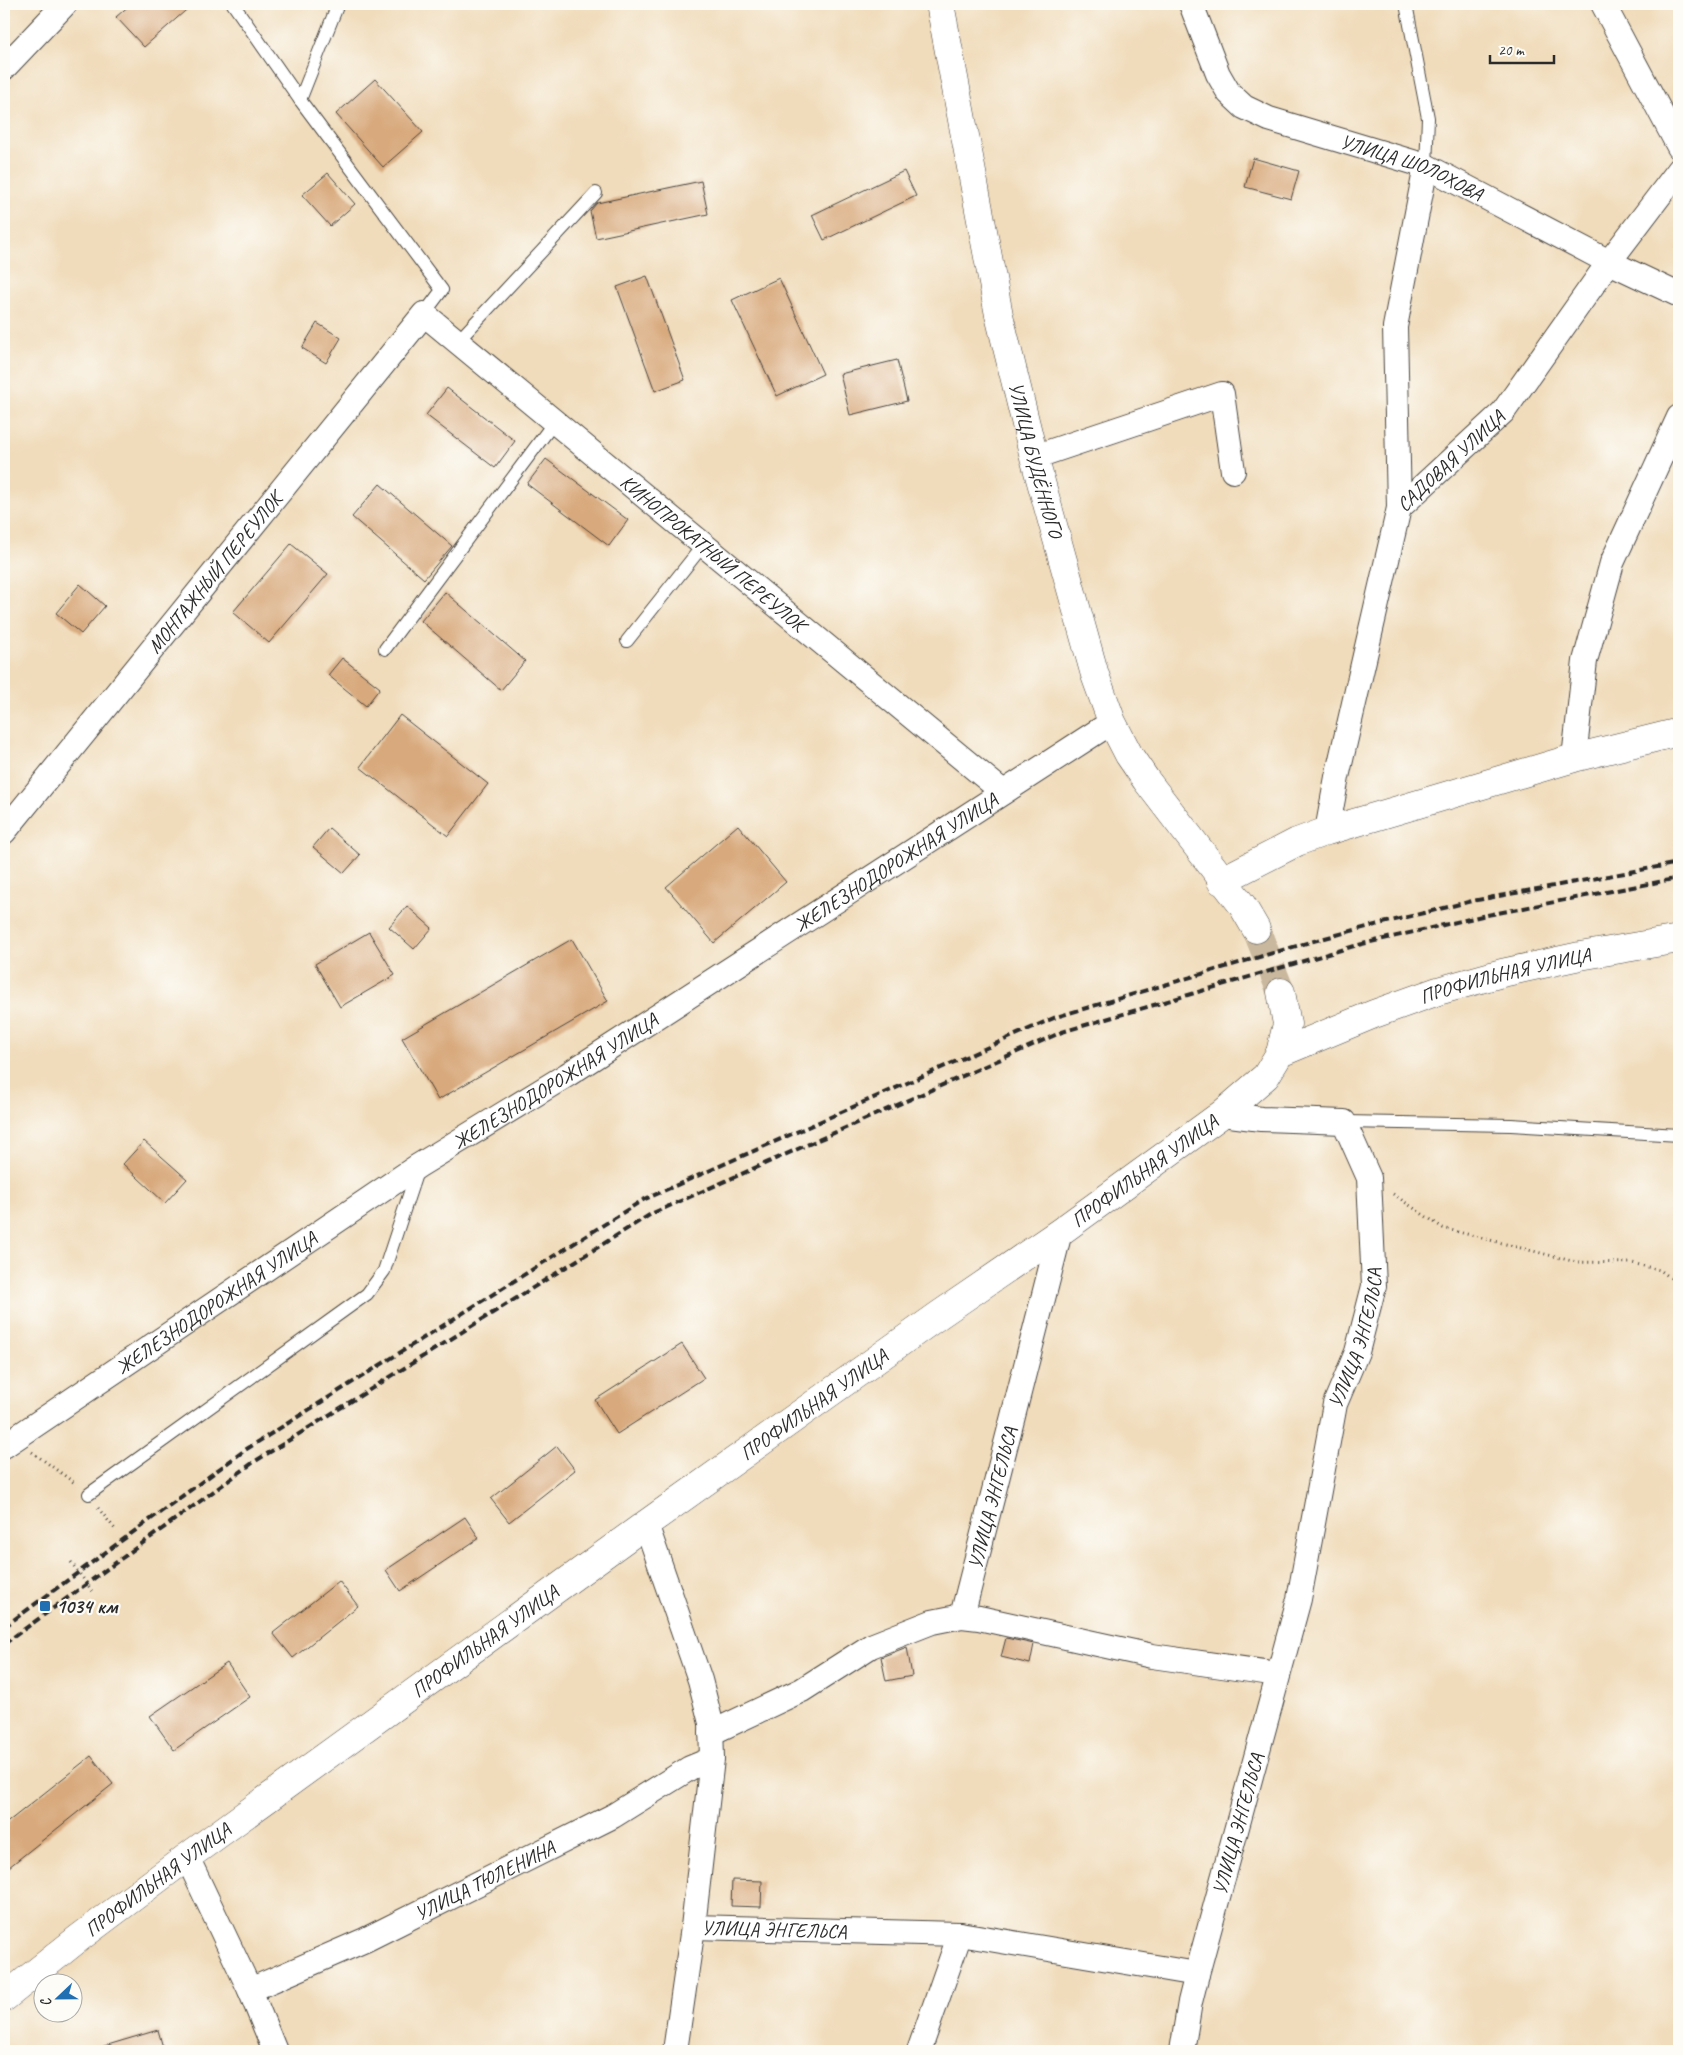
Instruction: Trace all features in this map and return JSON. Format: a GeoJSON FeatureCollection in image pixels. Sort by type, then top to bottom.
{"type":"FeatureCollection","features":[{"type":"Feature","properties":{"kind":"main road","name":"УЛИЦА БУДЁННОГО"},"geometry":{"type":"LineString","coordinates":[[940,4],[999,315],[1034,458],[1095,675],[1112,722],[1129,755],[1146,780],[1215,868],[1222,881],[1242,905],[1256,928]]}},
{"type":"Feature","properties":{"kind":"main road"},"geometry":{"type":"LineString","coordinates":[[1222,881],[1288,846],[1327,831],[1574,758],[1679,732]]}},
{"type":"Feature","properties":{"kind":"main road","name":"ПРОФИЛЬНАЯ УЛИЦА"},"geometry":{"type":"LineString","coordinates":[[4,1998],[79,1938],[187,1857],[646,1524],[939,1315],[1060,1232],[1222,1114],[1266,1076],[1280,1054],[1374,1014],[1447,988],[1502,973],[1580,956],[1679,939]]}},
{"type":"Feature","properties":{"kind":"main road"},"geometry":{"type":"LineString","coordinates":[[1280,1054],[1287,1024],[1281,992]]}},
{"type":"Feature","properties":{"kind":"street"},"geometry":{"type":"LineString","coordinates":[[4,68],[65,4]]}},
{"type":"Feature","properties":{"kind":"street","name":"УЛИЦА ШОЛОХОВА"},"geometry":{"type":"LineString","coordinates":[[1191,4],[1218,74],[1229,93],[1244,107],[1269,119],[1426,166],[1610,262],[1679,295]]}},
{"type":"Feature","properties":{"kind":"street"},"geometry":{"type":"LineString","coordinates":[[1603,4],[1679,147]]}},
{"type":"Feature","properties":{"kind":"street"},"geometry":{"type":"LineString","coordinates":[[1400,508],[1395,327],[1426,166]]}},
{"type":"Feature","properties":{"kind":"street","name":"САДОВАЯ УЛИЦА"},"geometry":{"type":"LineString","coordinates":[[1327,831],[1337,777],[1400,508],[1502,412],[1679,170]]}},
{"type":"Feature","properties":{"kind":"street","name":"КИНОПРОКАТНЫЙ ПЕРЕУЛОК"},"geometry":{"type":"LineString","coordinates":[[424,314],[1003,792]]}},
{"type":"Feature","properties":{"kind":"street","name":"МОНТАЖНЫЙ ПЕРЕУЛОК"},"geometry":{"type":"LineString","coordinates":[[4,832],[424,314]]}},
{"type":"Feature","properties":{"kind":"street"},"geometry":{"type":"LineString","coordinates":[[1034,458],[1222,394],[1233,471]]}},
{"type":"Feature","properties":{"kind":"street"},"geometry":{"type":"LineString","coordinates":[[1574,758],[1585,661],[1612,563],[1679,417]]}},
{"type":"Feature","properties":{"kind":"street","name":"ЖЕЛЕЗНОДОРОЖНАЯ УЛИЦА"},"geometry":{"type":"LineString","coordinates":[[10,1443],[418,1166],[567,1075],[1112,722]]}},
{"type":"Feature","properties":{"kind":"street"},"geometry":{"type":"LineString","coordinates":[[1222,1114],[1261,1119],[1344,1122]]}},
{"type":"Feature","properties":{"kind":"street","name":"УЛИЦА ЭНГЕЛЬСА"},"geometry":{"type":"LineString","coordinates":[[1182,2051],[1190,2002],[1197,1974],[1299,1599],[1335,1404],[1357,1352],[1374,1286],[1369,1178],[1344,1122]]}},
{"type":"Feature","properties":{"kind":"street","name":"УЛИЦА ЭНГЕЛЬСА"},"geometry":{"type":"LineString","coordinates":[[962,1616],[1060,1232]]}},
{"type":"Feature","properties":{"kind":"street","name":"УЛИЦА ЭНГЕЛЬСА"},"geometry":{"type":"LineString","coordinates":[[646,1524],[700,1680],[712,1723],[712,1759],[693,1926],[960,1934],[1197,1974]]}},
{"type":"Feature","properties":{"kind":"street"},"geometry":{"type":"LineString","coordinates":[[711,1733],[802,1690],[871,1646],[932,1622],[962,1616],[979,1618],[1152,1656],[1278,1674]]}},
{"type":"Feature","properties":{"kind":"street","name":"УЛИЦА ТЮЛЕНИНА"},"geometry":{"type":"LineString","coordinates":[[250,1990],[365,1940],[613,1816],[690,1768],[712,1759]]}},
{"type":"Feature","properties":{"kind":"street"},"geometry":{"type":"LineString","coordinates":[[187,1857],[250,1990],[275,2051]]}},
{"type":"Feature","properties":{"kind":"street"},"geometry":{"type":"LineString","coordinates":[[675,2051],[693,1926]]}},
{"type":"Feature","properties":{"kind":"street"},"geometry":{"type":"LineString","coordinates":[[918,2051],[960,1934]]}},
{"type":"Feature","properties":{"kind":"lane"},"geometry":{"type":"LineString","coordinates":[[233,4],[300,100],[442,290],[424,314]]}},
{"type":"Feature","properties":{"kind":"lane"},"geometry":{"type":"LineString","coordinates":[[300,100],[338,4]]}},
{"type":"Feature","properties":{"kind":"lane"},"geometry":{"type":"LineString","coordinates":[[1406,4],[1428,118],[1426,166]]}},
{"type":"Feature","properties":{"kind":"lane"},"geometry":{"type":"LineString","coordinates":[[458,342],[596,193]]}},
{"type":"Feature","properties":{"kind":"lane"},"geometry":{"type":"LineString","coordinates":[[385,650],[555,421]]}},
{"type":"Feature","properties":{"kind":"lane"},"geometry":{"type":"LineString","coordinates":[[627,641],[704,544]]}},
{"type":"Feature","properties":{"kind":"lane"},"geometry":{"type":"LineString","coordinates":[[1344,1122],[1511,1125],[1679,1135]]}},
{"type":"Feature","properties":{"kind":"lane"},"geometry":{"type":"LineString","coordinates":[[89,1494],[367,1294],[384,1271],[418,1166]]}},
{"type":"Feature","properties":{"kind":"path"},"geometry":{"type":"LineString","coordinates":[[1369,1178],[1443,1228],[1576,1262],[1632,1263],[1660,1270],[1679,1284]]}},
{"type":"Feature","properties":{"kind":"path"},"geometry":{"type":"LineString","coordinates":[[10,1443],[89,1494],[115,1530]]}},
{"type":"Feature","properties":{"kind":"path"},"geometry":{"type":"LineString","coordinates":[[72,1562],[93,1592]]}},
{"type":"Feature","properties":{"kind":"building"},"geometry":{"type":"Polygon","coordinates":[[[131,4],[193,4],[144,47],[116,17],[131,4]]]}},
{"type":"Feature","properties":{"kind":"building"},"geometry":{"type":"Polygon","coordinates":[[[375,79],[423,132],[383,167],[336,114],[375,79]]]}},
{"type":"Feature","properties":{"kind":"building"},"geometry":{"type":"Polygon","coordinates":[[[1253,158],[1299,171],[1291,199],[1245,187],[1253,158]]]}},
{"type":"Feature","properties":{"kind":"building"},"geometry":{"type":"Polygon","coordinates":[[[904,171],[916,196],[824,240],[812,215],[904,171]]]}},
{"type":"Feature","properties":{"kind":"building"},"geometry":{"type":"Polygon","coordinates":[[[328,173],[355,204],[330,226],[302,195],[328,173]]]}},
{"type":"Feature","properties":{"kind":"building"},"geometry":{"type":"Polygon","coordinates":[[[701,181],[708,214],[596,238],[590,211],[597,203],[701,181]]]}},
{"type":"Feature","properties":{"kind":"building"},"geometry":{"type":"Polygon","coordinates":[[[647,276],[685,380],[655,391],[617,287],[647,276]]]}},
{"type":"Feature","properties":{"kind":"building"},"geometry":{"type":"Polygon","coordinates":[[[779,278],[823,374],[777,396],[732,300],[779,278]]]}},
{"type":"Feature","properties":{"kind":"building"},"geometry":{"type":"Polygon","coordinates":[[[317,323],[341,338],[326,363],[302,348],[317,323]]]}},
{"type":"Feature","properties":{"kind":"building"},"geometry":{"type":"Polygon","coordinates":[[[897,360],[907,401],[850,415],[840,374],[897,360]]]}},
{"type":"Feature","properties":{"kind":"building"},"geometry":{"type":"Polygon","coordinates":[[[447,388],[515,441],[495,468],[426,415],[447,388]]]}},
{"type":"Feature","properties":{"kind":"building"},"geometry":{"type":"Polygon","coordinates":[[[546,459],[628,520],[609,546],[527,484],[546,459]]]}},
{"type":"Feature","properties":{"kind":"building"},"geometry":{"type":"Polygon","coordinates":[[[380,484],[452,546],[424,579],[352,517],[380,484]]]}},
{"type":"Feature","properties":{"kind":"building"},"geometry":{"type":"Polygon","coordinates":[[[291,544],[328,574],[269,643],[233,612],[291,544]]]}},
{"type":"Feature","properties":{"kind":"building"},"geometry":{"type":"Polygon","coordinates":[[[80,584],[105,606],[81,634],[56,613],[80,584]]]}},
{"type":"Feature","properties":{"kind":"building"},"geometry":{"type":"Polygon","coordinates":[[[445,592],[525,661],[501,690],[421,621],[445,592]]]}},
{"type":"Feature","properties":{"kind":"building"},"geometry":{"type":"Polygon","coordinates":[[[342,658],[380,688],[366,706],[328,675],[342,658]]]}},
{"type":"Feature","properties":{"kind":"building"},"geometry":{"type":"Polygon","coordinates":[[[400,715],[488,784],[448,836],[360,767],[400,715]]]}},
{"type":"Feature","properties":{"kind":"building"},"geometry":{"type":"Polygon","coordinates":[[[738,825],[786,882],[714,943],[666,887],[738,825]]]}},
{"type":"Feature","properties":{"kind":"building"},"geometry":{"type":"Polygon","coordinates":[[[329,828],[360,855],[344,873],[313,847],[329,828]]]}},
{"type":"Feature","properties":{"kind":"building"},"geometry":{"type":"Polygon","coordinates":[[[407,906],[432,928],[414,949],[389,927],[407,906]]]}},
{"type":"Feature","properties":{"kind":"building"},"geometry":{"type":"Polygon","coordinates":[[[369,932],[395,975],[340,1007],[315,964],[369,932]]]}},
{"type":"Feature","properties":{"kind":"building"},"geometry":{"type":"Polygon","coordinates":[[[572,939],[608,1001],[438,1100],[402,1038],[572,939]]]}},
{"type":"Feature","properties":{"kind":"building"},"geometry":{"type":"Polygon","coordinates":[[[144,1141],[187,1179],[165,1203],[123,1164],[144,1141]]]}},
{"type":"Feature","properties":{"kind":"building"},"geometry":{"type":"Polygon","coordinates":[[[682,1344],[704,1378],[617,1434],[595,1400],[682,1344]]]}},
{"type":"Feature","properties":{"kind":"building"},"geometry":{"type":"Polygon","coordinates":[[[557,1446],[575,1470],[509,1522],[491,1499],[557,1446]]]}},
{"type":"Feature","properties":{"kind":"building"},"geometry":{"type":"Polygon","coordinates":[[[465,1517],[479,1538],[400,1591],[386,1570],[465,1517]]]}},
{"type":"Feature","properties":{"kind":"building"},"geometry":{"type":"Polygon","coordinates":[[[339,1581],[358,1606],[293,1658],[273,1633],[339,1581]]]}},
{"type":"Feature","properties":{"kind":"building"},"geometry":{"type":"Polygon","coordinates":[[[1006,1638],[1034,1644],[1030,1664],[1001,1657],[1006,1638]]]}},
{"type":"Feature","properties":{"kind":"building"},"geometry":{"type":"Polygon","coordinates":[[[907,1647],[912,1676],[886,1681],[881,1657],[907,1647]]]}},
{"type":"Feature","properties":{"kind":"building"},"geometry":{"type":"Polygon","coordinates":[[[227,1663],[250,1697],[174,1750],[150,1716],[227,1663]]]}},
{"type":"Feature","properties":{"kind":"building"},"geometry":{"type":"Polygon","coordinates":[[[91,1756],[113,1784],[4,1871],[4,1825],[91,1756]]]}},
{"type":"Feature","properties":{"kind":"building"},"geometry":{"type":"Polygon","coordinates":[[[732,1880],[762,1881],[761,1907],[731,1906],[732,1880]]]}},
{"type":"Feature","properties":{"kind":"building"},"geometry":{"type":"Polygon","coordinates":[[[158,2030],[164,2051],[102,2051],[101,2047],[158,2030]]]}},
{"type":"Feature","properties":{"kind":"tunnel"},"geometry":{"type":"LineString","coordinates":[[1256,929],[1281,992]]}},
{"type":"Feature","properties":{"kind":"railway"},"geometry":{"type":"LineString","coordinates":[[4,1627],[245,1450],[643,1200],[1056,1017],[1310,942],[1472,901],[1679,863]]}},
{"type":"Feature","properties":{"kind":"railway"},"geometry":{"type":"LineString","coordinates":[[4,1644],[254,1462],[651,1214],[1062,1032],[1358,945],[1482,916],[1679,878]]}},
{"type":"Feature","properties":{"kind":"place","name":"1034 км"},"geometry":{"type":"Point","coordinates":[45,1606]}}]}
